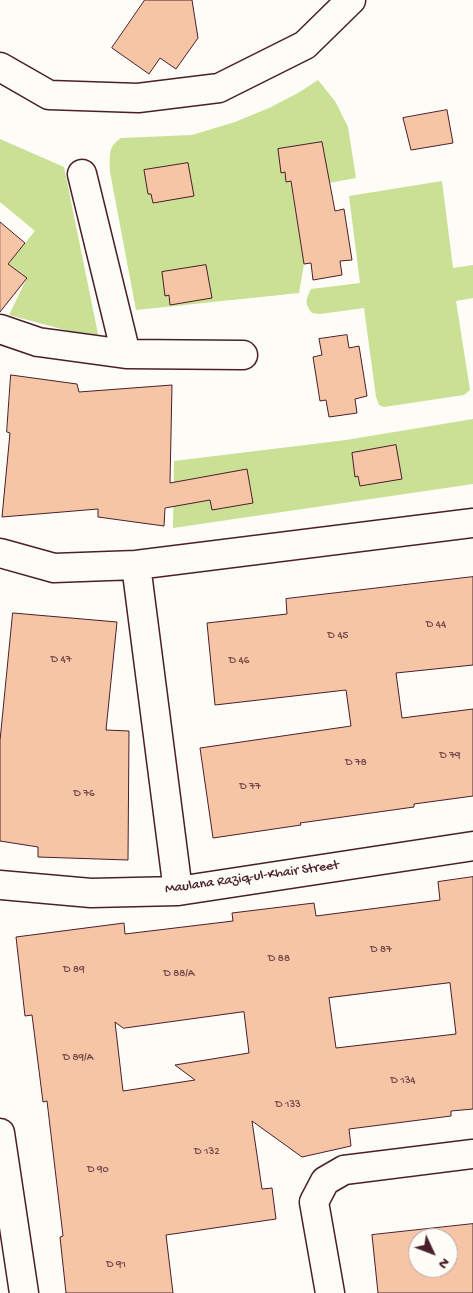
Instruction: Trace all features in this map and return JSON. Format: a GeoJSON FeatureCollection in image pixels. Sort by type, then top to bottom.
{"type":"FeatureCollection","features":[{"type":"Feature","properties":{"kind":"street"},"geometry":{"type":"LineString","coordinates":[[0,67],[49,95],[138,98],[219,88],[305,45],[351,0]]}},
{"type":"Feature","properties":{"kind":"street"},"geometry":{"type":"LineString","coordinates":[[82,174],[126,354]]}},
{"type":"Feature","properties":{"kind":"street"},"geometry":{"type":"LineString","coordinates":[[0,329],[38,342],[126,354],[243,355]]}},
{"type":"Feature","properties":{"kind":"street"},"geometry":{"type":"LineString","coordinates":[[0,553],[54,568],[136,565],[473,523]]}},
{"type":"Feature","properties":{"kind":"street"},"geometry":{"type":"LineString","coordinates":[[136,565],[178,891]]}},
{"type":"Feature","properties":{"kind":"street","name":"Maulana Raziq-ul-Khair Street"},"geometry":{"type":"LineString","coordinates":[[0,885],[91,893],[178,891],[473,846]]}},
{"type":"Feature","properties":{"kind":"street"},"geometry":{"type":"LineString","coordinates":[[0,1133],[24,1293]]}},
{"type":"Feature","properties":{"kind":"street"},"geometry":{"type":"LineString","coordinates":[[330,1293],[314,1202],[325,1181],[344,1170],[473,1154]]}},
{"type":"Feature","properties":{"kind":"green space"},"geometry":{"type":"Polygon","coordinates":[[[318,80],[335,101],[348,127],[356,178],[292,190],[304,264],[299,293],[136,310],[110,172],[110,153],[113,145],[121,138],[192,135],[235,122],[269,108],[318,80]]]}},
{"type":"Feature","properties":{"kind":"green space"},"geometry":{"type":"Polygon","coordinates":[[[0,139],[64,167],[99,339],[9,315],[27,278],[8,264],[35,231],[0,202],[0,139]]]}},
{"type":"Feature","properties":{"kind":"green space"},"geometry":{"type":"Polygon","coordinates":[[[442,181],[453,268],[473,265],[473,298],[456,301],[470,390],[464,395],[384,407],[379,405],[376,397],[364,308],[320,314],[312,313],[308,307],[307,299],[311,289],[360,283],[349,196],[442,181]]]}},
{"type":"Feature","properties":{"kind":"green space"},"geometry":{"type":"Polygon","coordinates":[[[473,419],[473,484],[173,528],[174,461],[346,440],[473,419]]]}},
{"type":"Feature","properties":{"kind":"building"},"geometry":{"type":"Polygon","coordinates":[[[145,0],[192,0],[198,38],[176,69],[160,58],[149,74],[112,48],[145,0]]]}},
{"type":"Feature","properties":{"kind":"building"},"geometry":{"type":"Polygon","coordinates":[[[447,110],[453,143],[411,150],[403,118],[447,110]]]}},
{"type":"Feature","properties":{"kind":"building"},"geometry":{"type":"Polygon","coordinates":[[[322,142],[335,211],[344,209],[352,260],[340,261],[342,275],[313,280],[311,263],[304,264],[291,181],[286,182],[285,172],[281,173],[278,149],[322,142]]]}},
{"type":"Feature","properties":{"kind":"building"},"geometry":{"type":"Polygon","coordinates":[[[188,163],[194,196],[153,203],[151,194],[148,194],[144,170],[188,163]]]}},
{"type":"Feature","properties":{"kind":"building"},"geometry":{"type":"Polygon","coordinates":[[[0,222],[25,243],[8,264],[27,278],[0,312],[0,222]]]}},
{"type":"Feature","properties":{"kind":"building"},"geometry":{"type":"Polygon","coordinates":[[[206,265],[212,298],[170,305],[169,295],[165,296],[162,272],[206,265]]]}},
{"type":"Feature","properties":{"kind":"building"},"geometry":{"type":"Polygon","coordinates":[[[347,335],[349,348],[359,346],[367,396],[355,399],[357,413],[329,417],[326,400],[320,401],[313,357],[322,355],[319,339],[347,335]]]}},
{"type":"Feature","properties":{"kind":"building"},"geometry":{"type":"Polygon","coordinates":[[[11,375],[77,384],[79,392],[172,385],[170,483],[247,469],[253,503],[212,510],[210,500],[165,508],[164,526],[98,517],[98,509],[2,517],[10,433],[7,432],[11,375]]]}},
{"type":"Feature","properties":{"kind":"building"},"geometry":{"type":"Polygon","coordinates":[[[396,445],[402,479],[360,486],[358,476],[355,477],[352,453],[396,445]]]}},
{"type":"Feature","properties":{"kind":"building"},"geometry":{"type":"Polygon","coordinates":[[[473,577],[473,665],[396,673],[402,718],[473,709],[473,796],[414,804],[414,807],[300,823],[301,825],[213,838],[200,748],[351,726],[346,690],[215,705],[207,623],[287,614],[286,599],[473,577]]]}},
{"type":"Feature","properties":{"kind":"building"},"geometry":{"type":"Polygon","coordinates":[[[13,613],[117,622],[106,730],[129,731],[128,860],[38,857],[38,847],[0,841],[0,741],[13,613]]]}},
{"type":"Feature","properties":{"kind":"building"},"geometry":{"type":"Polygon","coordinates":[[[473,877],[473,1109],[451,1111],[451,1116],[349,1129],[351,1146],[302,1157],[252,1121],[262,1189],[272,1188],[276,1219],[166,1235],[173,1293],[66,1293],[60,1237],[63,1236],[47,1101],[43,1102],[32,1015],[25,1016],[16,937],[124,923],[125,934],[233,921],[232,913],[314,903],[316,916],[440,900],[438,882],[473,877]],[[450,983],[329,998],[336,1048],[456,1034],[450,983]],[[244,1012],[123,1028],[115,1022],[123,1091],[195,1080],[175,1065],[249,1053],[244,1012]]]}},
{"type":"Feature","properties":{"kind":"building"},"geometry":{"type":"Polygon","coordinates":[[[473,1224],[473,1293],[378,1293],[372,1235],[408,1231],[408,1278],[458,1278],[458,1228],[436,1228],[473,1224]]]}}]}
